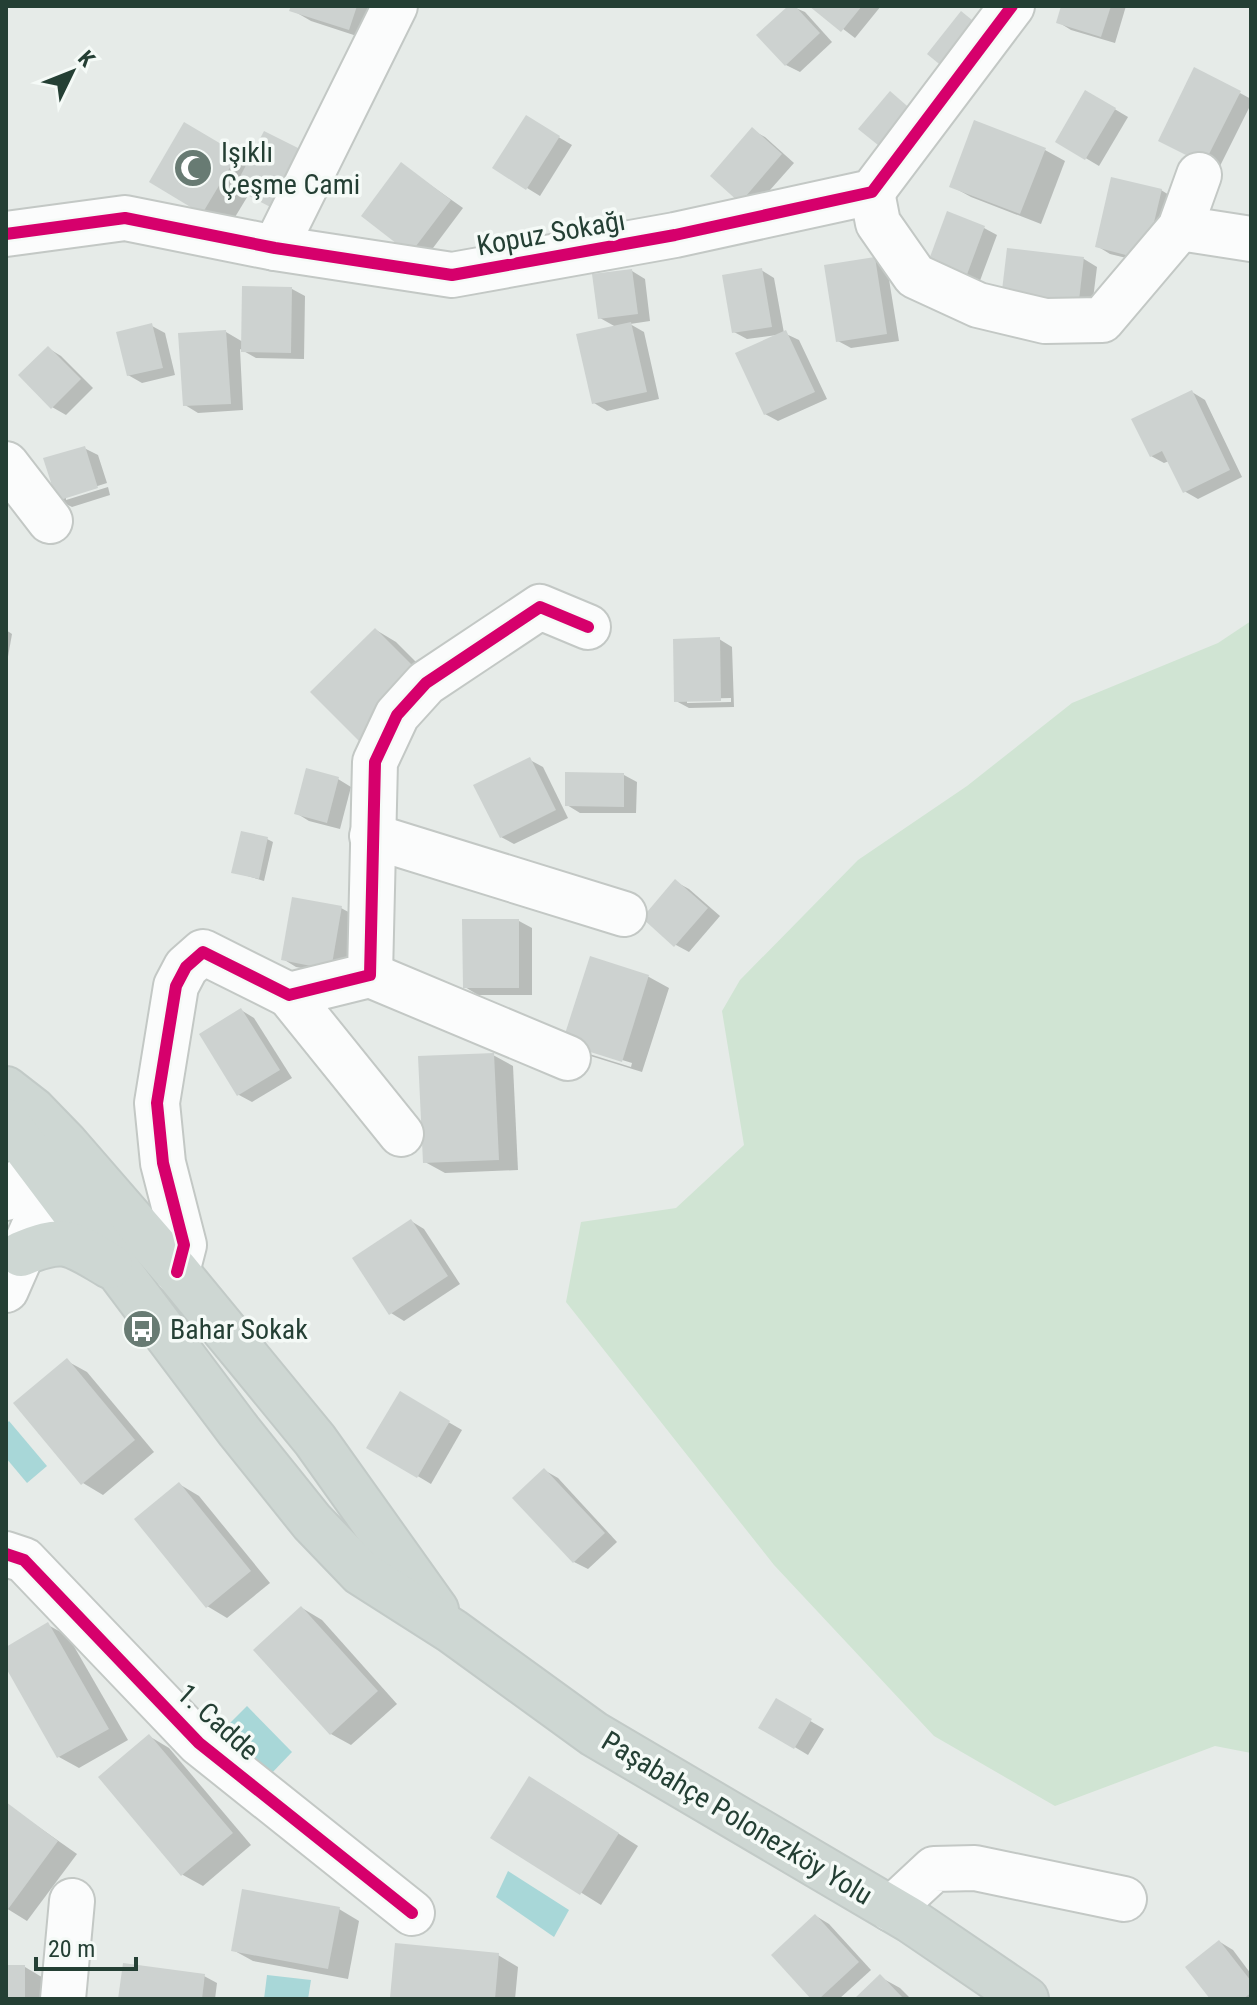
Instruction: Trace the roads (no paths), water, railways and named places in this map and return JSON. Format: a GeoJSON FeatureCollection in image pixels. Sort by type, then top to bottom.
{"type":"FeatureCollection","features":[{"type":"Feature","properties":{"kind":"main road","name":"Paşabahçe Polonezköy Yolu"},"geometry":{"type":"LineString","coordinates":[[6,1089],[33,1110],[54,1166],[115,1268],[312,1522],[361,1573],[452,1631],[594,1734],[891,1909],[1026,1999]]}},
{"type":"Feature","properties":{"kind":"main road","name":"Paşabahçe Polonezköy Yolu"},"geometry":{"type":"LineString","coordinates":[[6,1121],[177,1272],[315,1440],[452,1631]]}},
{"type":"Feature","properties":{"kind":"main road"},"geometry":{"type":"LineString","coordinates":[[54,1166],[80,1183],[208,1334],[258,1371]]}},
{"type":"Feature","properties":{"kind":"main road"},"geometry":{"type":"LineString","coordinates":[[14,1272],[45,1243],[63,1241],[115,1268]]}},
{"type":"Feature","properties":{"kind":"street"},"geometry":{"type":"LineString","coordinates":[[275,248],[395,6]]}},
{"type":"Feature","properties":{"kind":"street"},"geometry":{"type":"LineString","coordinates":[[1012,6],[872,192],[878,223],[915,276],[978,305],[1045,321],[1102,320],[1180,228],[1199,175]]}},
{"type":"Feature","properties":{"kind":"street","name":"Kopuz Sokağı"},"geometry":{"type":"LineString","coordinates":[[6,234],[125,218],[275,248],[452,275],[675,235],[872,192]]}},
{"type":"Feature","properties":{"kind":"street"},"geometry":{"type":"LineString","coordinates":[[1180,228],[1251,239]]}},
{"type":"Feature","properties":{"kind":"street"},"geometry":{"type":"LineString","coordinates":[[6,464],[50,521]]}},
{"type":"Feature","properties":{"kind":"street"},"geometry":{"type":"LineString","coordinates":[[370,975],[375,762],[397,715],[426,683],[540,607],[588,627]]}},
{"type":"Feature","properties":{"kind":"street"},"geometry":{"type":"LineString","coordinates":[[372,836],[624,914]]}},
{"type":"Feature","properties":{"kind":"street"},"geometry":{"type":"LineString","coordinates":[[177,1272],[184,1245],[163,1163],[157,1103],[176,986],[186,967],[203,952],[289,995],[401,1134]]}},
{"type":"Feature","properties":{"kind":"street"},"geometry":{"type":"LineString","coordinates":[[289,995],[370,975],[568,1058]]}},
{"type":"Feature","properties":{"kind":"street"},"geometry":{"type":"LineString","coordinates":[[6,1198],[19,1182],[54,1166]]}},
{"type":"Feature","properties":{"kind":"street"},"geometry":{"type":"LineString","coordinates":[[14,1272],[54,1166]]}},
{"type":"Feature","properties":{"kind":"street","name":"1. Cadde"},"geometry":{"type":"LineString","coordinates":[[6,1554],[24,1560],[199,1743],[412,1913]]}},
{"type":"Feature","properties":{"kind":"street"},"geometry":{"type":"LineString","coordinates":[[891,1909],[934,1869],[975,1868],[1124,1899]]}},
{"type":"Feature","properties":{"kind":"street"},"geometry":{"type":"LineString","coordinates":[[63,1999],[72,1901]]}},
{"type":"Feature","properties":{"kind":"water"},"geometry":{"type":"Polygon","coordinates":[[[9,1421],[47,1466],[27,1483],[6,1458],[6,1424],[9,1421]]]}},
{"type":"Feature","properties":{"kind":"water"},"geometry":{"type":"Polygon","coordinates":[[[247,1706],[292,1752],[269,1776],[224,1729],[247,1706]]]}},
{"type":"Feature","properties":{"kind":"water"},"geometry":{"type":"Polygon","coordinates":[[[508,1871],[569,1910],[554,1937],[496,1897],[508,1871]]]}},
{"type":"Feature","properties":{"kind":"water"},"geometry":{"type":"Polygon","coordinates":[[[267,1975],[311,1980],[308,1999],[264,1999],[267,1975]]]}},
{"type":"Feature","properties":{"kind":"place","name":"Işıklı Çeşme Cami"},"geometry":{"type":"Point","coordinates":[193,168]}},
{"type":"Feature","properties":{"kind":"place","name":"Bahar Sokak"},"geometry":{"type":"Point","coordinates":[142,1329]}}]}
